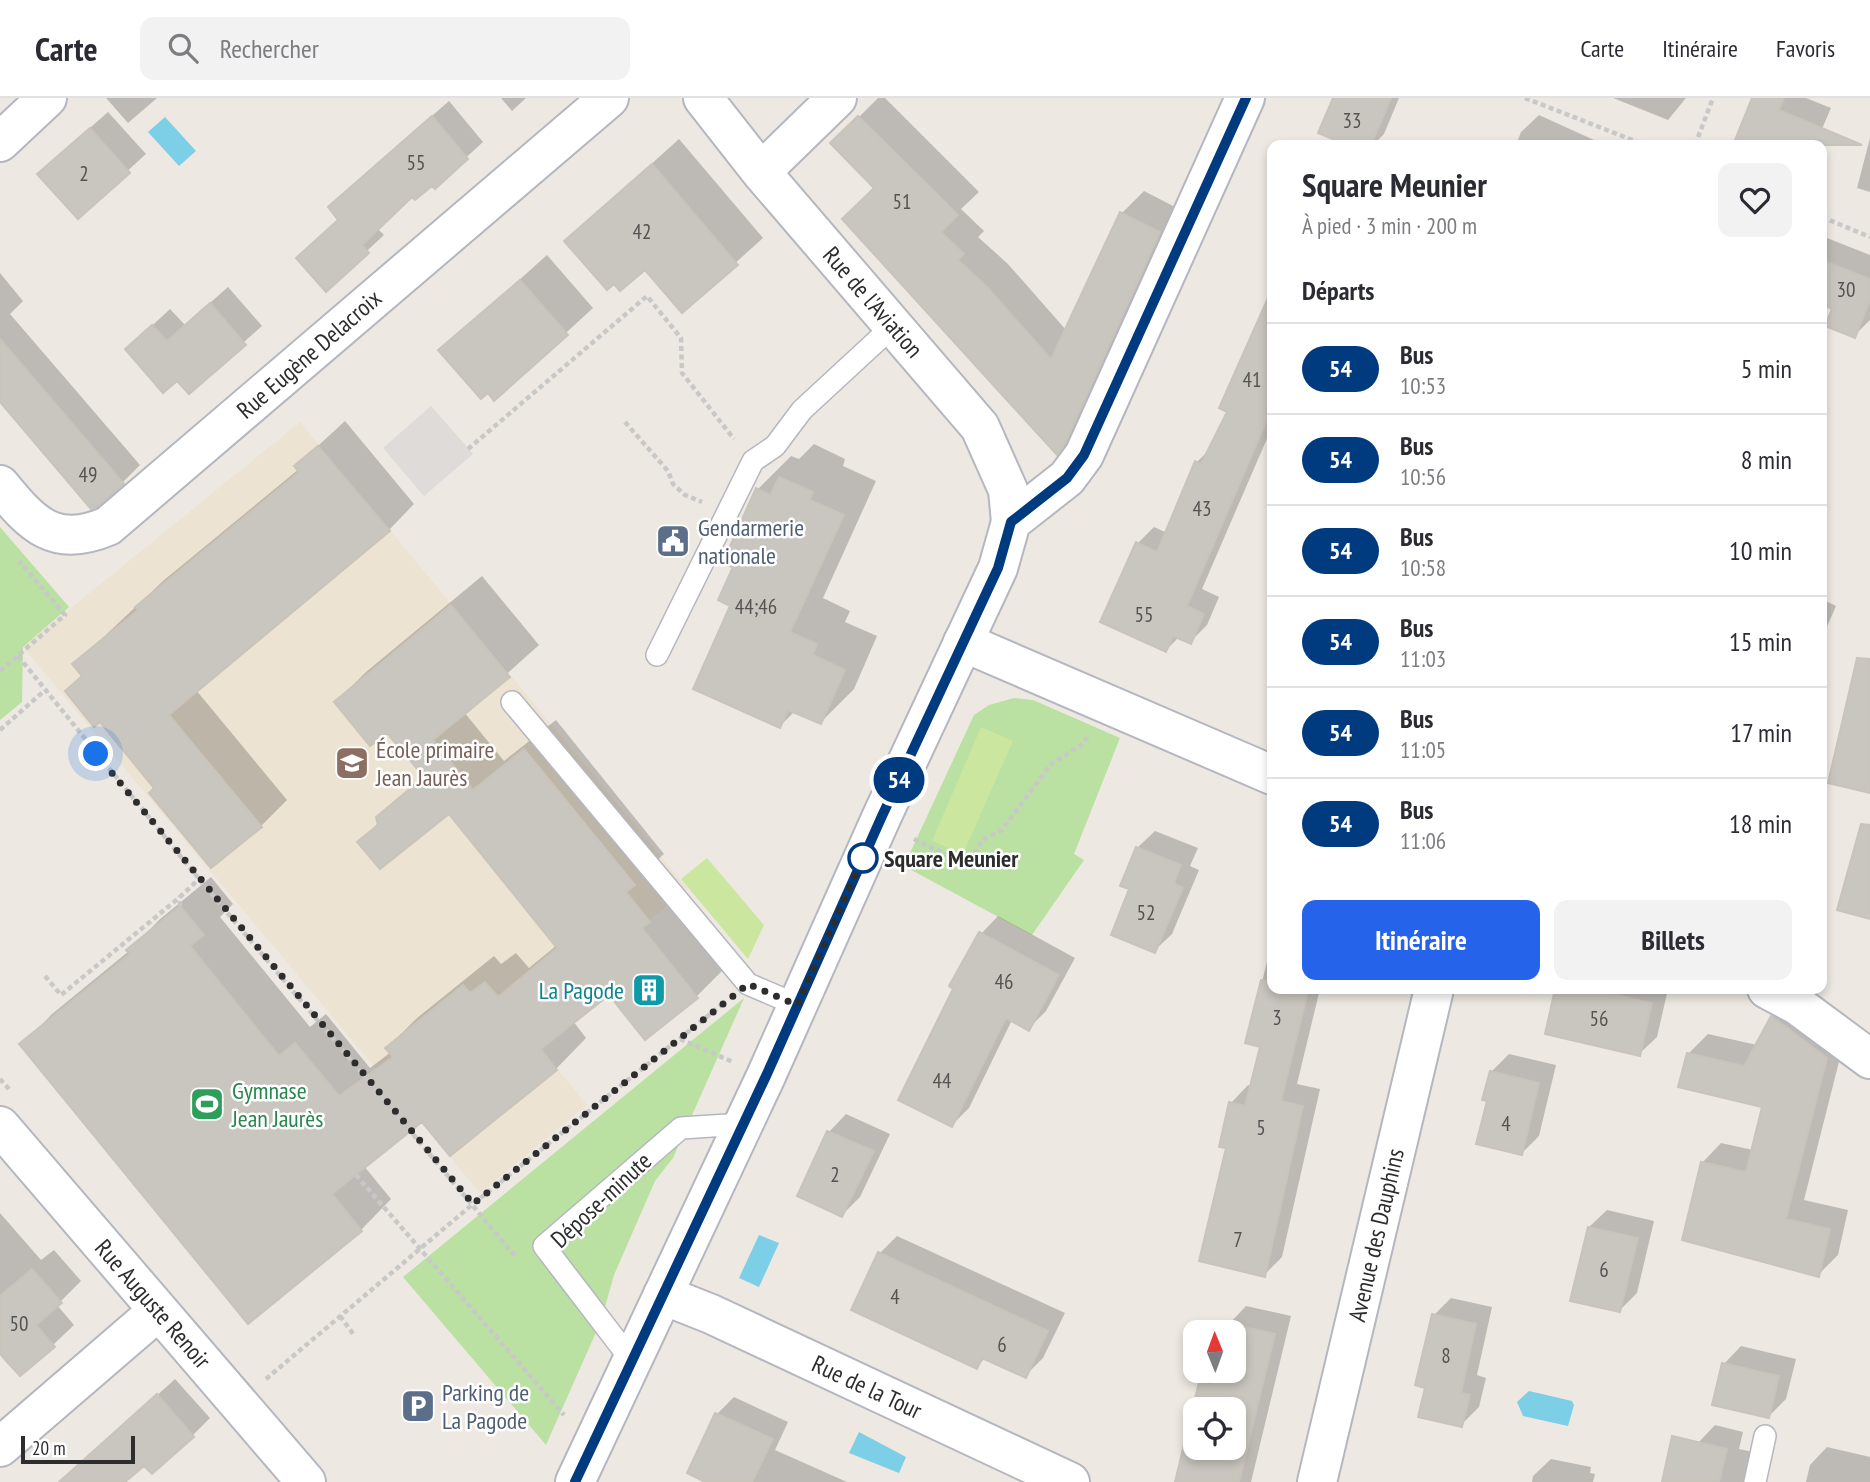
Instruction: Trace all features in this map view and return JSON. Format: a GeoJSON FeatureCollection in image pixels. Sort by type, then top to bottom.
{"type":"FeatureCollection","features":[{"type":"Feature","properties":{"kind":"street"},"geometry":{"type":"LineString","coordinates":[[0,142],[47,98]]}},
{"type":"Feature","properties":{"kind":"street","name":"Rue Eugène Delacroix"},"geometry":{"type":"LineString","coordinates":[[0,485],[40,528],[60,534],[88,535],[108,526],[609,98]]}},
{"type":"Feature","properties":{"kind":"street","name":"Rue de l'Aviation"},"geometry":{"type":"LineString","coordinates":[[703,98],[761,172],[980,427],[1008,490],[1011,522]]}},
{"type":"Feature","properties":{"kind":"street"},"geometry":{"type":"LineString","coordinates":[[761,172],[837,98]]}},
{"type":"Feature","properties":{"kind":"street"},"geometry":{"type":"LineString","coordinates":[[575,1482],[743,1124],[998,568],[1011,522],[1067,478],[1084,455],[1245,98]]}},
{"type":"Feature","properties":{"kind":"street"},"geometry":{"type":"LineString","coordinates":[[963,642],[1267,773]]}},
{"type":"Feature","properties":{"kind":"street","name":"Avenue des Dauphins"},"geometry":{"type":"LineString","coordinates":[[1317,1482],[1433,994]]}},
{"type":"Feature","properties":{"kind":"street"},"geometry":{"type":"LineString","coordinates":[[1776,994],[1797,1005],[1870,1059]]}},
{"type":"Feature","properties":{"kind":"street","name":"Rue Auguste Renoir"},"geometry":{"type":"LineString","coordinates":[[0,1126],[306,1482]]}},
{"type":"Feature","properties":{"kind":"street","name":"Rue de la Tour"},"geometry":{"type":"LineString","coordinates":[[663,1295],[711,1314],[1070,1482]]}},
{"type":"Feature","properties":{"kind":"street"},"geometry":{"type":"LineString","coordinates":[[0,1447],[158,1311]]}},
{"type":"Feature","properties":{"kind":"lane"},"geometry":{"type":"LineString","coordinates":[[657,655],[753,461],[775,446],[802,410],[893,326]]}},
{"type":"Feature","properties":{"kind":"lane"},"geometry":{"type":"LineString","coordinates":[[512,702],[748,984],[797,1005]]}},
{"type":"Feature","properties":{"kind":"lane","name":"Dépose-minute"},"geometry":{"type":"LineString","coordinates":[[632,1361],[544,1246],[681,1128],[743,1124]]}},
{"type":"Feature","properties":{"kind":"lane"},"geometry":{"type":"LineString","coordinates":[[1755,1482],[1765,1436]]}},
{"type":"Feature","properties":{"kind":"path"},"geometry":{"type":"LineString","coordinates":[[1525,98],[1633,140]]}},
{"type":"Feature","properties":{"kind":"path"},"geometry":{"type":"LineString","coordinates":[[1697,140],[1713,98]]}},
{"type":"Feature","properties":{"kind":"path"},"geometry":{"type":"LineString","coordinates":[[1827,219],[1870,237]]}},
{"type":"Feature","properties":{"kind":"path"},"geometry":{"type":"LineString","coordinates":[[468,449],[647,296],[681,338],[682,373],[753,461]]}},
{"type":"Feature","properties":{"kind":"path"},"geometry":{"type":"LineString","coordinates":[[625,422],[668,471],[673,484],[685,495],[727,512]]}},
{"type":"Feature","properties":{"kind":"path"},"geometry":{"type":"LineString","coordinates":[[0,671],[65,615],[16,557]]}},
{"type":"Feature","properties":{"kind":"path"},"geometry":{"type":"LineString","coordinates":[[18,656],[199,879],[522,1265]]}},
{"type":"Feature","properties":{"kind":"path"},"geometry":{"type":"LineString","coordinates":[[0,730],[44,691]]}},
{"type":"Feature","properties":{"kind":"path"},"geometry":{"type":"LineString","coordinates":[[882,816],[916,841],[962,862],[975,853],[982,840],[1002,830],[1050,765],[1084,743],[1093,727]]}},
{"type":"Feature","properties":{"kind":"path"},"geometry":{"type":"LineString","coordinates":[[45,976],[61,995],[180,898],[199,879]]}},
{"type":"Feature","properties":{"kind":"path"},"geometry":{"type":"LineString","coordinates":[[180,898],[180,906]]}},
{"type":"Feature","properties":{"kind":"path"},"geometry":{"type":"LineString","coordinates":[[263,1382],[473,1204],[748,984]]}},
{"type":"Feature","properties":{"kind":"path"},"geometry":{"type":"LineString","coordinates":[[356,1175],[564,1415]]}},
{"type":"Feature","properties":{"kind":"path"},"geometry":{"type":"LineString","coordinates":[[340,1316],[354,1335]]}},
{"type":"Feature","properties":{"kind":"shaded area"},"geometry":{"type":"Polygon","coordinates":[[[431,406],[473,454],[424,496],[383,448],[431,406]]]}},
{"type":"Feature","properties":{"kind":"shaded area","name":"École primaire Jean Jaurès"},"geometry":{"type":"Polygon","coordinates":[[[300,422],[688,889],[628,938],[541,1049],[587,1105],[480,1193],[23,647],[300,422]]]}},
{"type":"Feature","properties":{"kind":"green space"},"geometry":{"type":"Polygon","coordinates":[[[0,527],[69,607],[23,647],[22,702],[0,720],[0,527]]]}},
{"type":"Feature","properties":{"kind":"green space"},"geometry":{"type":"Polygon","coordinates":[[[1014,698],[1033,700],[1120,738],[1074,854],[1084,860],[1032,935],[904,866],[974,715],[989,705],[1014,698]]]}},
{"type":"Feature","properties":{"kind":"green space"},"geometry":{"type":"Polygon","coordinates":[[[981,727],[1013,741],[963,854],[932,841],[981,727]]]}},
{"type":"Feature","properties":{"kind":"green space"},"geometry":{"type":"Polygon","coordinates":[[[707,858],[764,925],[748,959],[681,879],[707,858]]]}},
{"type":"Feature","properties":{"kind":"green space"},"geometry":{"type":"Polygon","coordinates":[[[744,998],[673,1158],[655,1181],[614,1275],[601,1321],[546,1445],[403,1277],[744,998]]]}},
{"type":"Feature","properties":{"kind":"water"},"geometry":{"type":"Polygon","coordinates":[[[165,117],[196,151],[179,166],[148,132],[165,117]]]}},
{"type":"Feature","properties":{"kind":"water"},"geometry":{"type":"Polygon","coordinates":[[[759,1235],[779,1243],[759,1287],[739,1278],[759,1235]]]}},
{"type":"Feature","properties":{"kind":"water"},"geometry":{"type":"Polygon","coordinates":[[[1529,1391],[1572,1401],[1574,1405],[1568,1426],[1523,1416],[1517,1402],[1529,1391]]]}},
{"type":"Feature","properties":{"kind":"water"},"geometry":{"type":"Polygon","coordinates":[[[859,1432],[906,1457],[899,1473],[849,1453],[859,1432]]]}},
{"type":"Feature","properties":{"kind":"building"},"geometry":{"type":"Polygon","coordinates":[[[1333,98],[1391,98],[1373,140],[1335,140],[1318,133],[1333,98]]]}},
{"type":"Feature","properties":{"kind":"building"},"geometry":{"type":"Polygon","coordinates":[[[1752,98],[1784,98],[1779,110],[1862,145],[1827,145],[1827,140],[1735,140],[1752,98]]]}},
{"type":"Feature","properties":{"kind":"building"},"geometry":{"type":"Polygon","coordinates":[[[432,116],[468,159],[435,189],[432,186],[415,200],[412,197],[362,245],[369,253],[326,292],[296,258],[338,220],[328,207],[432,116]]]}},
{"type":"Feature","properties":{"kind":"building"},"geometry":{"type":"Polygon","coordinates":[[[858,116],[958,215],[941,232],[964,254],[958,260],[986,286],[1051,359],[1120,212],[1160,232],[1065,444],[1057,455],[842,219],[874,188],[830,143],[858,116]]]}},
{"type":"Feature","properties":{"kind":"building"},"geometry":{"type":"Polygon","coordinates":[[[90,128],[130,173],[78,219],[37,174],[90,128]]]}},
{"type":"Feature","properties":{"kind":"building"},"geometry":{"type":"Polygon","coordinates":[[[652,164],[738,265],[682,313],[645,270],[620,291],[614,284],[607,290],[564,241],[652,164]]]}},
{"type":"Feature","properties":{"kind":"building"},"geometry":{"type":"Polygon","coordinates":[[[1827,262],[1870,279],[1870,300],[1855,338],[1827,327],[1832,309],[1827,306],[1827,262]]]}},
{"type":"Feature","properties":{"kind":"building"},"geometry":{"type":"Polygon","coordinates":[[[520,280],[568,335],[494,401],[488,393],[481,399],[438,350],[520,280]]]}},
{"type":"Feature","properties":{"kind":"building"},"geometry":{"type":"Polygon","coordinates":[[[1267,300],[1267,420],[1187,606],[1204,614],[1191,644],[1173,636],[1166,652],[1100,622],[1136,542],[1157,552],[1195,461],[1201,464],[1227,412],[1219,408],[1267,300]]]}},
{"type":"Feature","properties":{"kind":"building"},"geometry":{"type":"Polygon","coordinates":[[[210,303],[246,345],[189,394],[177,381],[163,393],[125,349],[152,325],[167,341],[210,303]]]}},
{"type":"Feature","properties":{"kind":"building"},"geometry":{"type":"Polygon","coordinates":[[[0,339],[124,484],[97,507],[91,509],[0,402],[0,339]]]}},
{"type":"Feature","properties":{"kind":"building"},"geometry":{"type":"Polygon","coordinates":[[[318,446],[390,531],[169,715],[262,827],[211,868],[149,793],[154,788],[100,722],[94,727],[65,691],[82,676],[72,664],[138,610],[135,607],[299,472],[294,466],[318,446]]]}},
{"type":"Feature","properties":{"kind":"building"},"geometry":{"type":"Polygon","coordinates":[[[779,477],[813,492],[810,500],[844,515],[790,632],[817,644],[813,655],[845,670],[821,724],[788,710],[780,728],[693,689],[730,606],[718,600],[733,567],[722,564],[756,488],[770,495],[779,477]]]}},
{"type":"Feature","properties":{"kind":"building"},"geometry":{"type":"Polygon","coordinates":[[[451,605],[510,677],[433,740],[473,790],[524,749],[635,885],[626,892],[650,922],[642,928],[698,998],[645,1040],[609,995],[541,1049],[557,1070],[450,1156],[422,1122],[332,1194],[362,1231],[248,1324],[19,1044],[130,954],[126,950],[180,906],[204,935],[190,946],[279,1056],[295,1043],[339,1096],[393,1057],[385,1048],[463,985],[470,993],[485,982],[498,997],[557,948],[449,814],[380,869],[357,842],[378,825],[376,817],[424,777],[387,733],[370,746],[334,702],[451,605]]]}},
{"type":"Feature","properties":{"kind":"building"},"geometry":{"type":"Polygon","coordinates":[[[1857,658],[1870,659],[1870,793],[1828,783],[1857,658]]]}},
{"type":"Feature","properties":{"kind":"building"},"geometry":{"type":"Polygon","coordinates":[[[1861,824],[1870,825],[1870,919],[1837,910],[1861,824]]]}},
{"type":"Feature","properties":{"kind":"building"},"geometry":{"type":"Polygon","coordinates":[[[1136,847],[1181,865],[1174,883],[1183,888],[1155,953],[1111,935],[1129,889],[1120,886],[1136,847]]]}},
{"type":"Feature","properties":{"kind":"building"},"geometry":{"type":"Polygon","coordinates":[[[979,932],[1059,975],[1029,1031],[1006,1018],[952,1127],[898,1100],[953,989],[949,986],[979,932]]]}},
{"type":"Feature","properties":{"kind":"building"},"geometry":{"type":"Polygon","coordinates":[[[1261,980],[1267,982],[1267,994],[1307,994],[1281,1101],[1303,1106],[1265,1277],[1199,1261],[1226,1148],[1219,1147],[1229,1102],[1245,1106],[1260,1047],[1245,1043],[1261,980]]]}},
{"type":"Feature","properties":{"kind":"building"},"geometry":{"type":"Polygon","coordinates":[[[1554,994],[1612,994],[1652,1003],[1640,1056],[1545,1034],[1554,994]]]}},
{"type":"Feature","properties":{"kind":"building"},"geometry":{"type":"Polygon","coordinates":[[[1771,1016],[1827,1058],[1786,1219],[1830,1229],[1819,1277],[1682,1240],[1701,1162],[1746,1172],[1762,1107],[1678,1087],[1687,1053],[1744,1066],[1771,1016]]]}},
{"type":"Feature","properties":{"kind":"building"},"geometry":{"type":"Polygon","coordinates":[[[1490,1071],[1539,1083],[1522,1155],[1476,1144],[1487,1101],[1482,1100],[1490,1071]]]}},
{"type":"Feature","properties":{"kind":"building"},"geometry":{"type":"Polygon","coordinates":[[[827,1131],[874,1151],[842,1217],[797,1196],[827,1131]]]}},
{"type":"Feature","properties":{"kind":"building"},"geometry":{"type":"Polygon","coordinates":[[[1588,1227],[1638,1238],[1620,1312],[1570,1301],[1588,1227]]]}},
{"type":"Feature","properties":{"kind":"building"},"geometry":{"type":"Polygon","coordinates":[[[878,1252],[1048,1331],[1026,1378],[982,1358],[977,1369],[851,1310],[878,1252]]]}},
{"type":"Feature","properties":{"kind":"building"},"geometry":{"type":"Polygon","coordinates":[[[32,1269],[62,1303],[36,1325],[55,1347],[20,1376],[0,1354],[0,1296],[32,1269]]]}},
{"type":"Feature","properties":{"kind":"building"},"geometry":{"type":"Polygon","coordinates":[[[1432,1314],[1476,1324],[1461,1393],[1470,1395],[1462,1427],[1418,1417],[1425,1388],[1415,1385],[1432,1314]]]}},
{"type":"Feature","properties":{"kind":"building"},"geometry":{"type":"Polygon","coordinates":[[[1246,1327],[1275,1334],[1246,1453],[1246,1397],[1195,1397],[1199,1383],[1246,1383],[1246,1327]]]}},
{"type":"Feature","properties":{"kind":"building"},"geometry":{"type":"Polygon","coordinates":[[[1722,1363],[1779,1376],[1769,1418],[1712,1405],[1722,1363]]]}},
{"type":"Feature","properties":{"kind":"building"},"geometry":{"type":"Polygon","coordinates":[[[157,1394],[194,1437],[152,1474],[144,1466],[125,1482],[59,1482],[157,1394]]]}},
{"type":"Feature","properties":{"kind":"building"},"geometry":{"type":"Polygon","coordinates":[[[715,1413],[773,1439],[752,1482],[705,1482],[687,1473],[715,1413]]]}},
{"type":"Feature","properties":{"kind":"building"},"geometry":{"type":"Polygon","coordinates":[[[1672,1436],[1727,1449],[1719,1482],[1662,1482],[1672,1436]]]}},
{"type":"Feature","properties":{"kind":"building"},"geometry":{"type":"Polygon","coordinates":[[[1183,1449],[1183,1460],[1244,1460],[1239,1482],[1175,1482],[1183,1449]]]}},
{"type":"Feature","properties":{"kind":"bus line","name":"54"},"geometry":{"type":"LineString","coordinates":[[575,1482],[766,1076],[882,816],[998,568],[1011,522],[1067,478],[1084,455],[1246,98]]}},
{"type":"Feature","properties":{"kind":"place","name":"Gendarmerie nationale"},"geometry":{"type":"Point","coordinates":[673,541]}},
{"type":"Feature","properties":{"kind":"place","name":"École primaire Jean Jaurès"},"geometry":{"type":"Point","coordinates":[352,763]}},
{"type":"Feature","properties":{"kind":"place","name":"Square Meunier"},"geometry":{"type":"Point","coordinates":[863,858]}},
{"type":"Feature","properties":{"kind":"place","name":"La Pagode"},"geometry":{"type":"Point","coordinates":[649,990]}},
{"type":"Feature","properties":{"kind":"place","name":"Gymnase Jean Jaurès"},"geometry":{"type":"Point","coordinates":[207,1104]}},
{"type":"Feature","properties":{"kind":"place","name":"Parking de La Pagode"},"geometry":{"type":"Point","coordinates":[418,1406]}},
{"type":"Feature","properties":{"kind":"route"},"geometry":{"type":"LineString","coordinates":[[96,754],[473,1204],[748,984],[797,1005],[863,858]]}}]}
